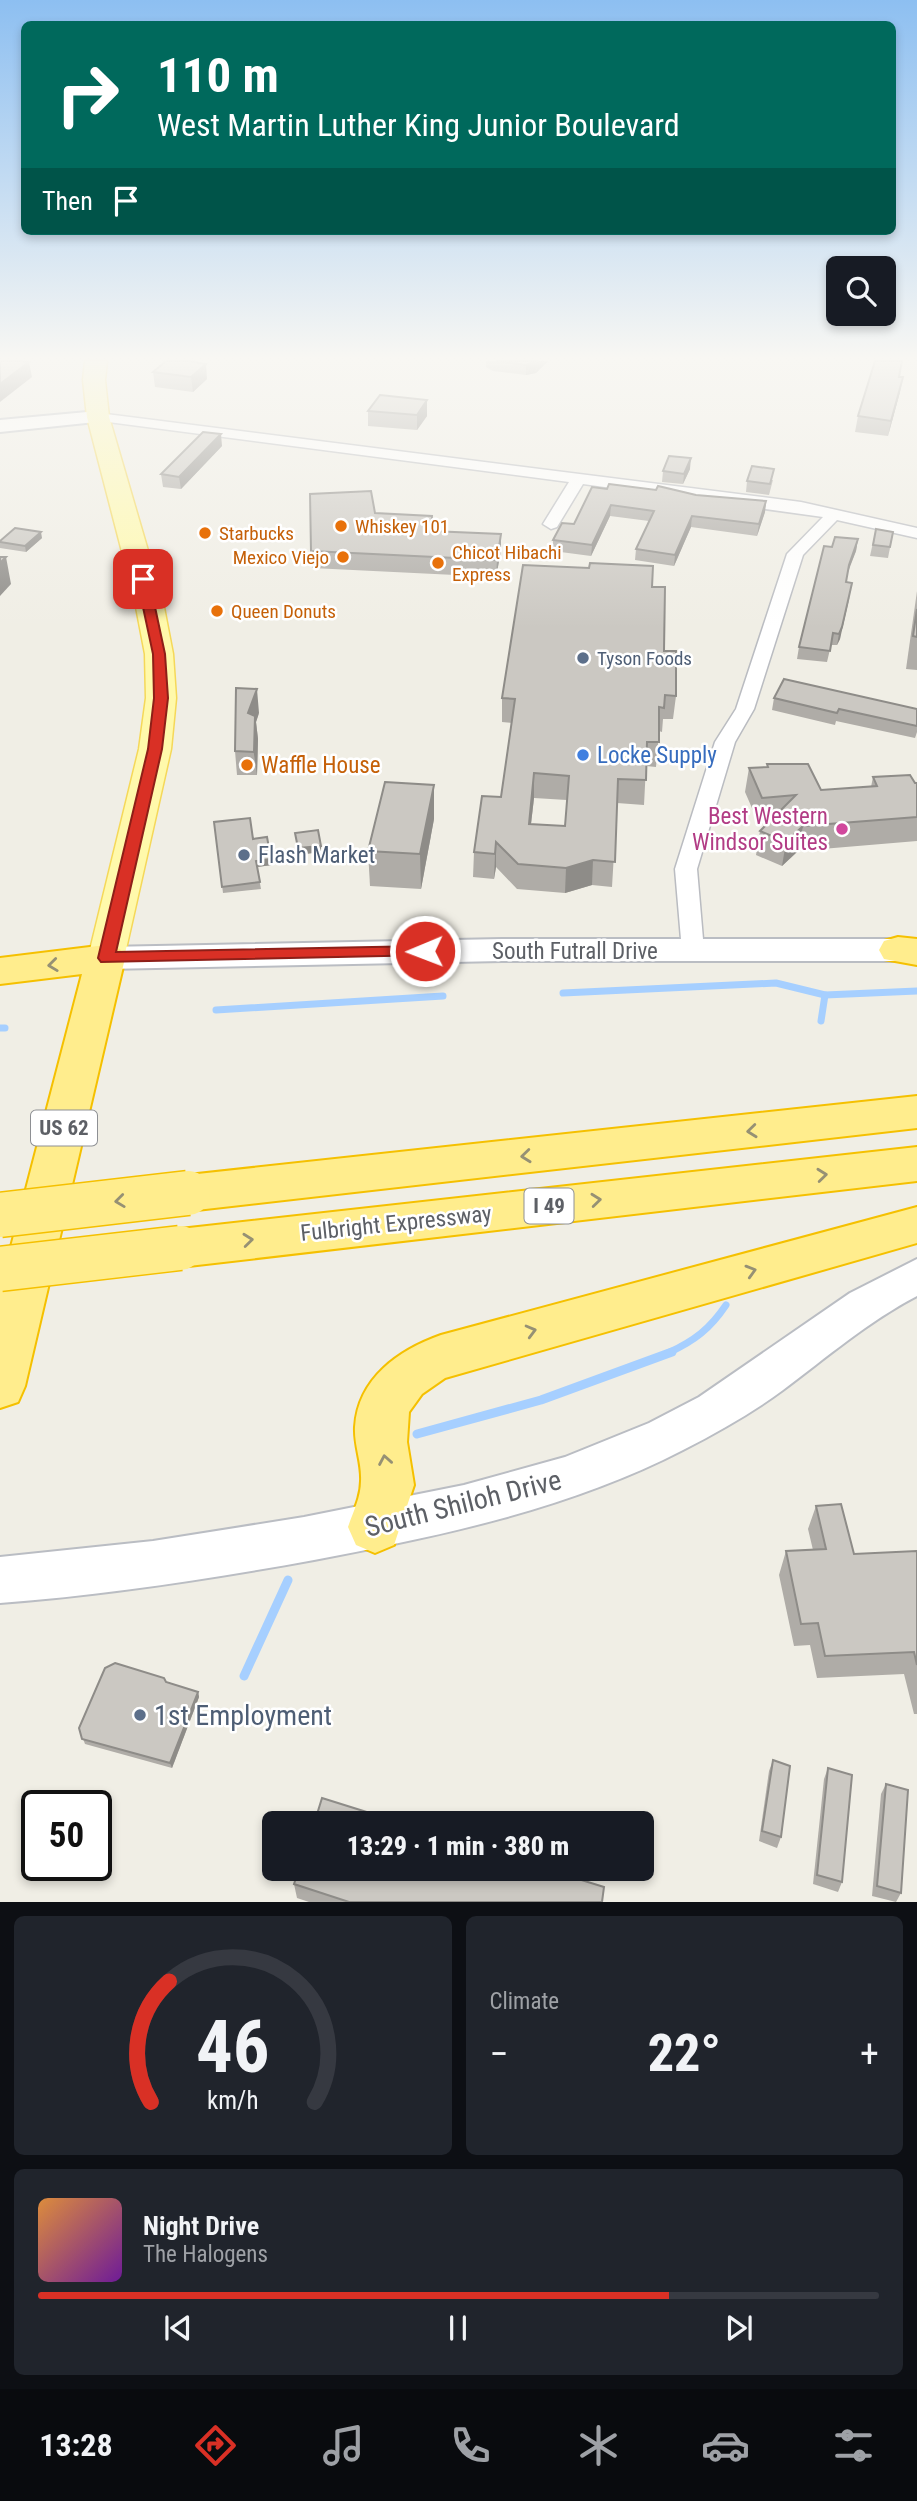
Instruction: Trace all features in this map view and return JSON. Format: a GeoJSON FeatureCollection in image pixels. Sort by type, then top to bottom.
{"type":"FeatureCollection","features":[{"type":"Feature","properties":{"kind":"highway","name":"South Futrall Drive"},"geometry":{"type":"LineString","coordinates":[[0,971],[106,958]]}},
{"type":"Feature","properties":{"kind":"highway","name":"US 62"},"geometry":{"type":"LineString","coordinates":[[0,1386],[106,958]]}},
{"type":"Feature","properties":{"kind":"highway","name":"I 49"},"geometry":{"type":"LineString","coordinates":[[0,1214],[917,1112]]}},
{"type":"Feature","properties":{"kind":"highway","name":"Fulbright Expressway"},"geometry":{"type":"LineString","coordinates":[[0,1269],[917,1164]]}},
{"type":"Feature","properties":{"kind":"highway"},"geometry":{"type":"LineString","coordinates":[[375,1527],[388,1481],[380,1426],[382,1410],[400,1380],[418,1366],[441,1356],[917,1225]]}},
{"type":"Feature","properties":{"kind":"main road"},"geometry":{"type":"LineString","coordinates":[[106,958],[155,749],[161,698],[159,654],[149,602],[107,450]]}},
{"type":"Feature","properties":{"kind":"main road","name":"South Futrall Drive"},"geometry":{"type":"LineString","coordinates":[[106,958],[502,950],[908,951]]}},
{"type":"Feature","properties":{"kind":"main road","name":"South Shiloh Drive"},"geometry":{"type":"LineString","coordinates":[[0,1580],[144,1568],[375,1527],[458,1511],[581,1474],[640,1449],[716,1410],[917,1276]]}},
{"type":"Feature","properties":{"kind":"street"},"geometry":{"type":"LineString","coordinates":[[352,450],[835,513],[917,533]]}},
{"type":"Feature","properties":{"kind":"street"},"geometry":{"type":"LineString","coordinates":[[551,524],[578,479]]}},
{"type":"Feature","properties":{"kind":"street"},"geometry":{"type":"LineString","coordinates":[[693,951],[686,869],[725,742],[745,709],[795,554],[835,513]]}},
{"type":"Feature","properties":{"kind":"building"},"geometry":{"type":"Polygon","coordinates":[[[185,450],[206,450],[179,477],[161,474],[185,450]]]}},
{"type":"Feature","properties":{"kind":"building"},"geometry":{"type":"Polygon","coordinates":[[[669,456],[691,458],[684,474],[663,471],[669,456]]]}},
{"type":"Feature","properties":{"kind":"building"},"geometry":{"type":"Polygon","coordinates":[[[752,466],[774,469],[770,484],[747,481],[752,466]]]}},
{"type":"Feature","properties":{"kind":"building"},"geometry":{"type":"Polygon","coordinates":[[[609,484],[656,490],[658,486],[696,495],[766,501],[759,524],[692,516],[675,555],[636,549],[654,511],[611,505],[592,545],[553,540],[562,523],[574,524],[592,487],[607,489],[609,484]]]}},
{"type":"Feature","properties":{"kind":"building"},"geometry":{"type":"Polygon","coordinates":[[[371,491],[375,513],[432,516],[431,531],[501,534],[497,560],[311,551],[310,494],[371,491]]]}},
{"type":"Feature","properties":{"kind":"building"},"geometry":{"type":"Polygon","coordinates":[[[15,528],[41,532],[25,546],[0,542],[15,528]]]}},
{"type":"Feature","properties":{"kind":"building"},"geometry":{"type":"Polygon","coordinates":[[[876,529],[893,532],[890,547],[873,545],[876,529]]]}},
{"type":"Feature","properties":{"kind":"building"},"geometry":{"type":"Polygon","coordinates":[[[835,537],[858,539],[849,565],[846,582],[852,583],[842,627],[839,634],[833,633],[830,651],[799,647],[824,546],[832,547],[835,537]]]}},
{"type":"Feature","properties":{"kind":"building"},"geometry":{"type":"Polygon","coordinates":[[[590,563],[653,566],[652,587],[665,587],[664,651],[676,651],[676,696],[665,695],[664,708],[659,707],[659,742],[647,742],[646,780],[618,779],[615,862],[593,860],[566,868],[518,864],[496,842],[495,854],[474,852],[482,796],[501,797],[515,699],[502,698],[523,565],[589,568],[590,563]],[[534,773],[529,824],[565,826],[569,776],[534,773]]]}},
{"type":"Feature","properties":{"kind":"building"},"geometry":{"type":"Polygon","coordinates":[[[917,609],[917,637],[913,636],[917,609]]]}},
{"type":"Feature","properties":{"kind":"building"},"geometry":{"type":"Polygon","coordinates":[[[784,679],[917,709],[917,726],[839,709],[837,713],[774,698],[784,679]]]}},
{"type":"Feature","properties":{"kind":"building"},"geometry":{"type":"Polygon","coordinates":[[[236,688],[257,689],[248,713],[255,716],[254,752],[235,751],[236,688]]]}},
{"type":"Feature","properties":{"kind":"building"},"geometry":{"type":"Polygon","coordinates":[[[767,764],[808,764],[821,790],[877,786],[873,777],[910,775],[917,783],[917,817],[803,826],[786,842],[760,831],[796,795],[762,798],[749,768],[768,767],[767,764]]]}},
{"type":"Feature","properties":{"kind":"building"},"geometry":{"type":"Polygon","coordinates":[[[385,782],[434,785],[420,854],[368,851],[385,782]]]}},
{"type":"Feature","properties":{"kind":"building","name":"Flash Market"},"geometry":{"type":"Polygon","coordinates":[[[250,818],[253,839],[267,837],[271,859],[256,861],[260,882],[222,887],[214,822],[250,818]]]}},
{"type":"Feature","properties":{"kind":"building"},"geometry":{"type":"Polygon","coordinates":[[[318,830],[321,846],[298,848],[295,833],[318,830]]]}},
{"type":"Feature","properties":{"kind":"building"},"geometry":{"type":"Polygon","coordinates":[[[841,1504],[854,1554],[917,1551],[917,1665],[914,1652],[825,1656],[818,1623],[801,1624],[786,1551],[826,1549],[816,1506],[841,1504]]]}},
{"type":"Feature","properties":{"kind":"building","name":"1st Employment"},"geometry":{"type":"Polygon","coordinates":[[[115,1663],[198,1692],[170,1763],[82,1739],[79,1728],[105,1668],[115,1663]]]}},
{"type":"Feature","properties":{"kind":"building"},"geometry":{"type":"Polygon","coordinates":[[[773,1760],[790,1766],[781,1837],[762,1831],[773,1760]]]}},
{"type":"Feature","properties":{"kind":"building"},"geometry":{"type":"Polygon","coordinates":[[[828,1768],[852,1775],[842,1882],[817,1875],[828,1768]]]}},
{"type":"Feature","properties":{"kind":"building"},"geometry":{"type":"Polygon","coordinates":[[[886,1784],[908,1790],[901,1893],[877,1886],[886,1784]]]}},
{"type":"Feature","properties":{"kind":"building"},"geometry":{"type":"Polygon","coordinates":[[[322,1798],[364,1811],[318,1811],[322,1798]]]}},
{"type":"Feature","properties":{"kind":"building"},"geometry":{"type":"Polygon","coordinates":[[[295,1881],[585,1881],[604,1887],[602,1902],[349,1902],[294,1884],[295,1881]]]}},
{"type":"Feature","properties":{"kind":"waterway"},"geometry":{"type":"LineString","coordinates":[[563,993],[776,983],[825,995]]}},
{"type":"Feature","properties":{"kind":"waterway"},"geometry":{"type":"LineString","coordinates":[[825,995],[917,991]]}},
{"type":"Feature","properties":{"kind":"waterway"},"geometry":{"type":"LineString","coordinates":[[821,1021],[825,995]]}},
{"type":"Feature","properties":{"kind":"waterway"},"geometry":{"type":"LineString","coordinates":[[216,1010],[443,996]]}},
{"type":"Feature","properties":{"kind":"waterway"},"geometry":{"type":"LineString","coordinates":[[0,1028],[5,1028]]}},
{"type":"Feature","properties":{"kind":"waterway"},"geometry":{"type":"LineString","coordinates":[[668,1353],[701,1333],[726,1305]]}},
{"type":"Feature","properties":{"kind":"waterway"},"geometry":{"type":"LineString","coordinates":[[417,1434],[541,1400],[672,1352]]}},
{"type":"Feature","properties":{"kind":"waterway"},"geometry":{"type":"LineString","coordinates":[[244,1676],[288,1580]]}},
{"type":"Feature","properties":{"kind":"place","name":"Whiskey 101"},"geometry":{"type":"Point","coordinates":[341,526]}},
{"type":"Feature","properties":{"kind":"place","name":"Starbucks"},"geometry":{"type":"Point","coordinates":[205,533]}},
{"type":"Feature","properties":{"kind":"place","name":"Mexico Viejo"},"geometry":{"type":"Point","coordinates":[343,557]}},
{"type":"Feature","properties":{"kind":"place","name":"Chicot Hibachi Express"},"geometry":{"type":"Point","coordinates":[438,563]}},
{"type":"Feature","properties":{"kind":"place","name":"Queen Donuts"},"geometry":{"type":"Point","coordinates":[217,611]}},
{"type":"Feature","properties":{"kind":"place","name":"Tyson Foods"},"geometry":{"type":"Point","coordinates":[583,658]}},
{"type":"Feature","properties":{"kind":"place","name":"Locke Supply"},"geometry":{"type":"Point","coordinates":[583,755]}},
{"type":"Feature","properties":{"kind":"place","name":"Waffle House"},"geometry":{"type":"Point","coordinates":[247,765]}},
{"type":"Feature","properties":{"kind":"place","name":"Best Western Windsor Suites"},"geometry":{"type":"Point","coordinates":[842,829]}},
{"type":"Feature","properties":{"kind":"place","name":"Flash Market"},"geometry":{"type":"Point","coordinates":[244,855]}},
{"type":"Feature","properties":{"kind":"place","name":"1st Employment"},"geometry":{"type":"Point","coordinates":[140,1715]}},
{"type":"Feature","properties":{"kind":"route"},"geometry":{"type":"LineString","coordinates":[[143,579],[159,654],[161,698],[155,749],[106,958],[425,951]]}}]}
